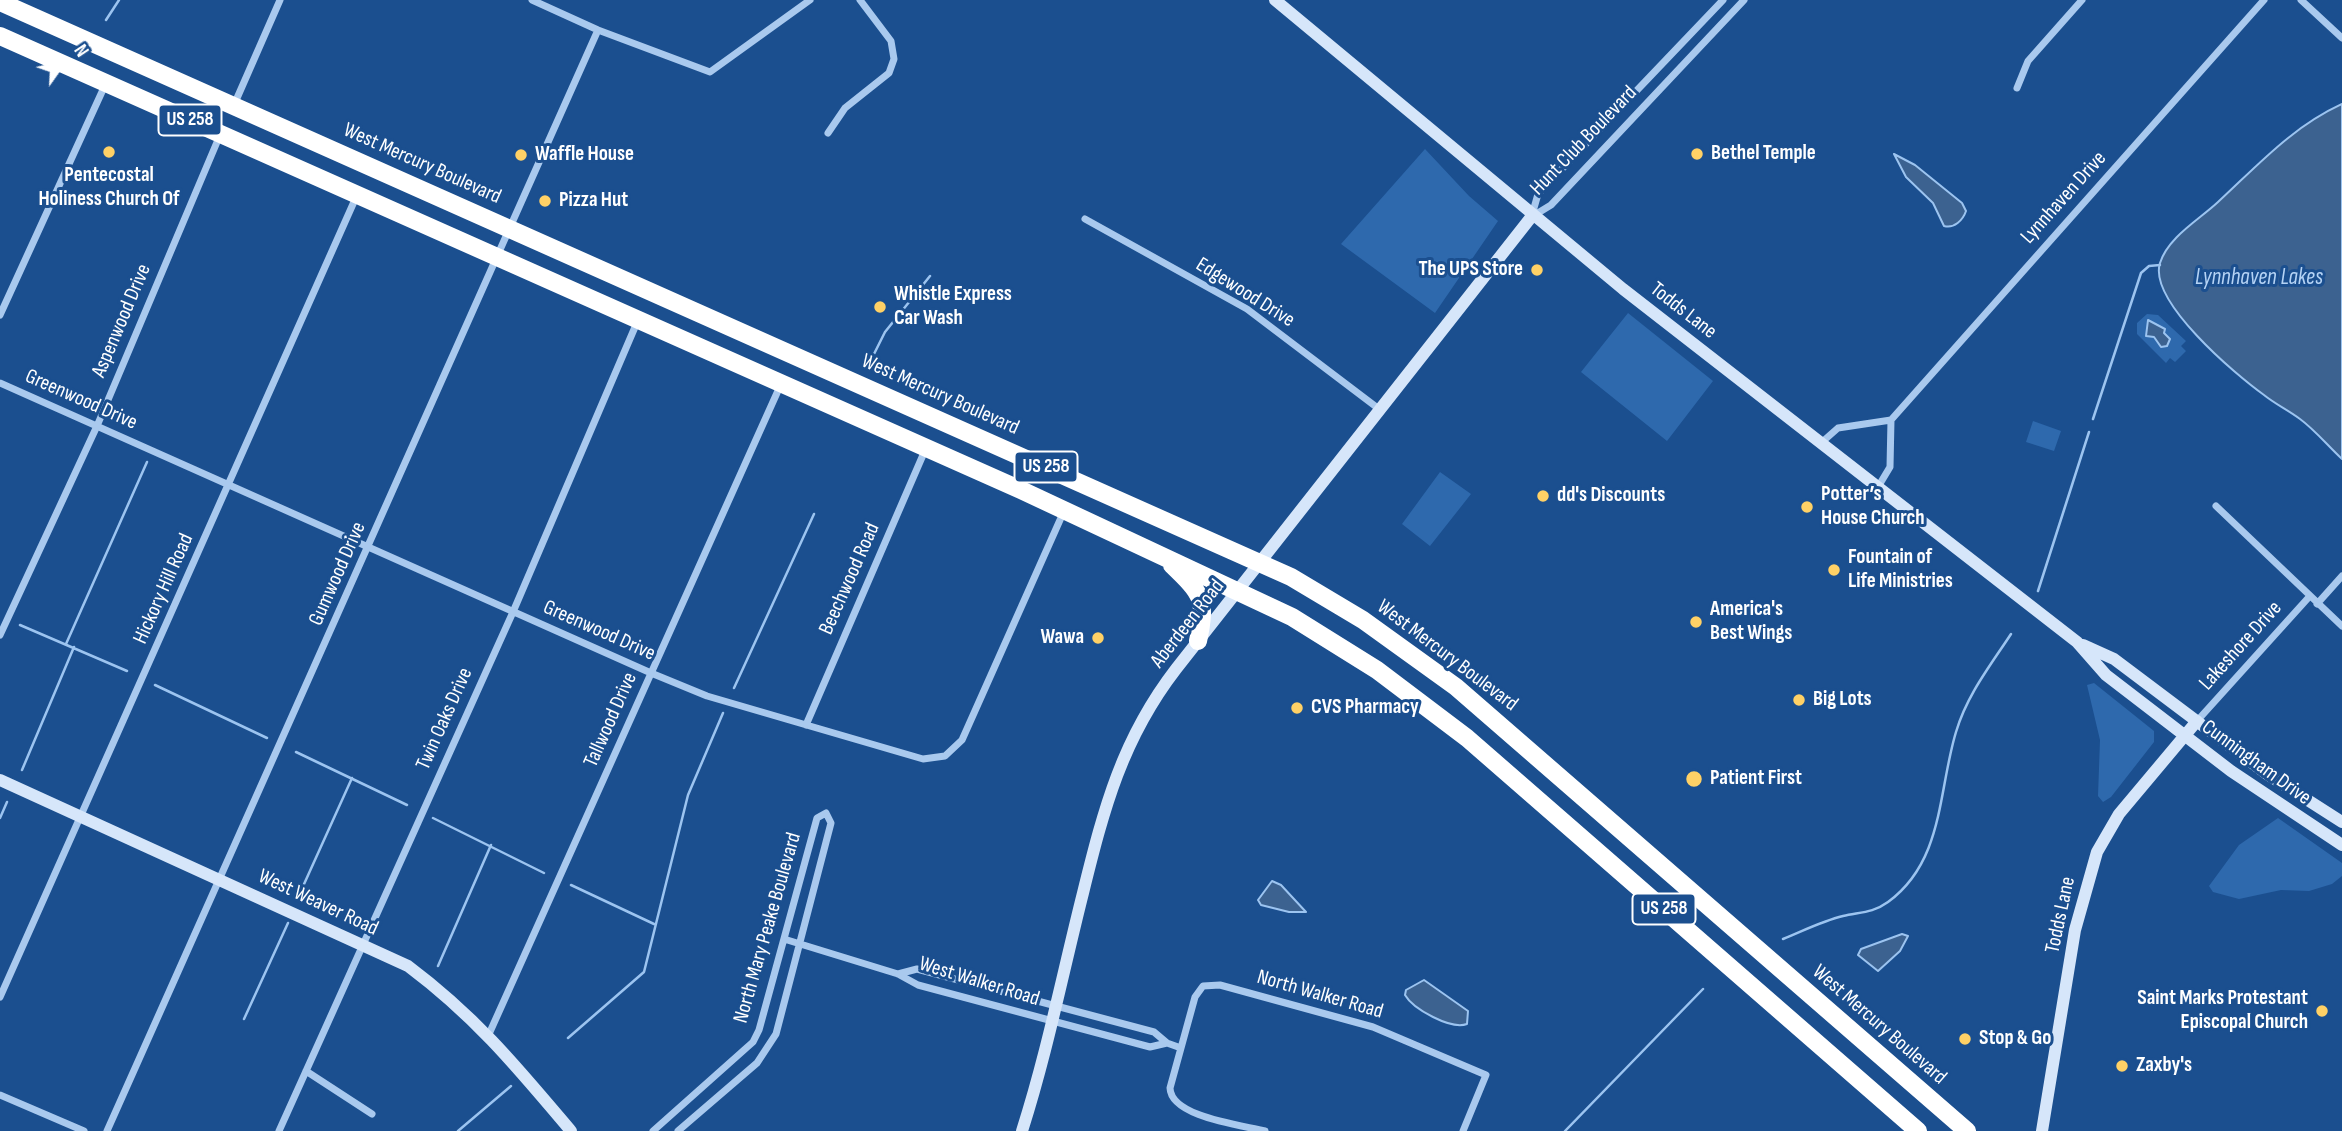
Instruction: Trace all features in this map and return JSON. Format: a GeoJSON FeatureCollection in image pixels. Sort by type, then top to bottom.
{"type":"FeatureCollection","features":[{"type":"Feature","properties":{"kind":"highway","name":"West Mercury Boulevard"},"geometry":{"type":"LineString","coordinates":[[0,2],[21,5],[234,106],[1259,563],[1363,620],[1456,687],[1967,1131]]}},
{"type":"Feature","properties":{"kind":"highway","name":"US 258"},"geometry":{"type":"LineString","coordinates":[[0,36],[1064,510],[1239,590],[1340,646],[1450,724],[1918,1131]]}},
{"type":"Feature","properties":{"kind":"highway"},"geometry":{"type":"LineString","coordinates":[[1162,555],[1202,597],[1204,611],[1198,641]]}},
{"type":"Feature","properties":{"kind":"main road","name":"Todds Lane"},"geometry":{"type":"LineString","coordinates":[[1275,0],[1532,216],[2077,642],[2106,674],[2184,735]]}},
{"type":"Feature","properties":{"kind":"main road","name":"Aberdeen Road"},"geometry":{"type":"LineString","coordinates":[[1022,1131],[1101,818],[1118,766],[1148,708],[1379,408],[1532,216]]}},
{"type":"Feature","properties":{"kind":"main road","name":"Todds Lane"},"geometry":{"type":"LineString","coordinates":[[2042,1131],[2075,930],[2096,852],[2119,814],[2197,721],[2114,659],[2077,642]]}},
{"type":"Feature","properties":{"kind":"main road","name":"Cunningham Drive"},"geometry":{"type":"LineString","coordinates":[[2197,721],[2267,774],[2342,822]]}},
{"type":"Feature","properties":{"kind":"main road","name":"Cunningham Drive"},"geometry":{"type":"LineString","coordinates":[[2184,735],[2249,785],[2342,845]]}},
{"type":"Feature","properties":{"kind":"main road","name":"West Weaver Road"},"geometry":{"type":"LineString","coordinates":[[0,780],[82,815],[408,967],[452,999],[489,1034],[571,1131]]}},
{"type":"Feature","properties":{"kind":"street"},"geometry":{"type":"LineString","coordinates":[[234,106],[280,0]]}},
{"type":"Feature","properties":{"kind":"street"},"geometry":{"type":"LineString","coordinates":[[532,0],[598,30],[700,71],[710,72],[810,0]]}},
{"type":"Feature","properties":{"kind":"street"},"geometry":{"type":"LineString","coordinates":[[828,133],[845,108],[889,73],[894,59],[891,41],[860,0]]}},
{"type":"Feature","properties":{"kind":"street","name":"Hunt Club Boulevard"},"geometry":{"type":"LineString","coordinates":[[1532,216],[1538,194],[1723,0]]}},
{"type":"Feature","properties":{"kind":"street","name":"Hunt Club Boulevard"},"geometry":{"type":"LineString","coordinates":[[1532,216],[1551,205],[1744,0]]}},
{"type":"Feature","properties":{"kind":"street"},"geometry":{"type":"LineString","coordinates":[[2017,88],[2028,61],[2082,0]]}},
{"type":"Feature","properties":{"kind":"street","name":"Lynnhaven Drive"},"geometry":{"type":"LineString","coordinates":[[1891,420],[2264,0]]}},
{"type":"Feature","properties":{"kind":"street"},"geometry":{"type":"LineString","coordinates":[[2301,0],[2342,38]]}},
{"type":"Feature","properties":{"kind":"street","name":"Gumwood Drive"},"geometry":{"type":"LineString","coordinates":[[107,1131],[370,547],[598,30]]}},
{"type":"Feature","properties":{"kind":"street"},"geometry":{"type":"LineString","coordinates":[[0,315],[106,83]]}},
{"type":"Feature","properties":{"kind":"street","name":"Aspenwood Drive"},"geometry":{"type":"LineString","coordinates":[[0,635],[97,426],[220,134]]}},
{"type":"Feature","properties":{"kind":"street","name":"Hickory Hill Road"},"geometry":{"type":"LineString","coordinates":[[0,997],[357,194]]}},
{"type":"Feature","properties":{"kind":"street","name":"Edgewood Drive"},"geometry":{"type":"LineString","coordinates":[[1085,219],[1247,309],[1379,408]]}},
{"type":"Feature","properties":{"kind":"street","name":"Twin Oaks Drive"},"geometry":{"type":"LineString","coordinates":[[279,1131],[513,611],[639,320]]}},
{"type":"Feature","properties":{"kind":"street","name":"Greenwood Drive"},"geometry":{"type":"LineString","coordinates":[[0,383],[651,674],[707,696],[923,759],[938,759],[952,752],[965,733],[1064,510]]}},
{"type":"Feature","properties":{"kind":"street","name":"Tallwood Drive"},"geometry":{"type":"LineString","coordinates":[[489,1034],[782,383]]}},
{"type":"Feature","properties":{"kind":"street"},"geometry":{"type":"LineString","coordinates":[[1821,443],[1838,428],[1891,420],[1890,467],[1878,487]]}},
{"type":"Feature","properties":{"kind":"street","name":"Beechwood Road"},"geometry":{"type":"LineString","coordinates":[[806,725],[927,448]]}},
{"type":"Feature","properties":{"kind":"street","name":"Lakeshore Drive"},"geometry":{"type":"LineString","coordinates":[[2197,721],[2309,597],[2216,506]]}},
{"type":"Feature","properties":{"kind":"street"},"geometry":{"type":"LineString","coordinates":[[2317,604],[2342,576]]}},
{"type":"Feature","properties":{"kind":"street"},"geometry":{"type":"LineString","coordinates":[[2309,597],[2342,626]]}},
{"type":"Feature","properties":{"kind":"street","name":"North Mary Peake Boulevard"},"geometry":{"type":"LineString","coordinates":[[653,1131],[753,1042],[817,818],[826,813],[831,823],[776,1034],[757,1063],[678,1131]]}},
{"type":"Feature","properties":{"kind":"street","name":"West Walker Road"},"geometry":{"type":"LineString","coordinates":[[784,939],[898,974],[918,985],[1051,1022],[1150,1047],[1167,1044]]}},
{"type":"Feature","properties":{"kind":"street","name":"West Walker Road"},"geometry":{"type":"LineString","coordinates":[[898,974],[917,969],[1055,1004],[1154,1032],[1167,1044]]}},
{"type":"Feature","properties":{"kind":"street","name":"North Walker Road"},"geometry":{"type":"LineString","coordinates":[[1265,1131],[1190,1111],[1175,1102],[1170,1088],[1196,994],[1203,986],[1216,984],[1373,1027],[1486,1075],[1463,1131]]}},
{"type":"Feature","properties":{"kind":"street"},"geometry":{"type":"LineString","coordinates":[[1167,1044],[1181,1048]]}},
{"type":"Feature","properties":{"kind":"street"},"geometry":{"type":"LineString","coordinates":[[306,1070],[372,1114]]}},
{"type":"Feature","properties":{"kind":"street"},"geometry":{"type":"LineString","coordinates":[[0,1095],[84,1131]]}},
{"type":"Feature","properties":{"kind":"shaded area"},"geometry":{"type":"Polygon","coordinates":[[[1425,149],[1469,196],[1498,221],[1435,313],[1341,244],[1425,149]]]}},
{"type":"Feature","properties":{"kind":"shaded area"},"geometry":{"type":"Polygon","coordinates":[[[1628,313],[1713,381],[1667,441],[1581,372],[1628,313]]]}},
{"type":"Feature","properties":{"kind":"shaded area"},"geometry":{"type":"Polygon","coordinates":[[[2147,314],[2158,315],[2186,341],[2181,346],[2186,351],[2175,362],[2170,358],[2166,363],[2137,334],[2137,323],[2147,314]]]}},
{"type":"Feature","properties":{"kind":"shaded area"},"geometry":{"type":"Polygon","coordinates":[[[2033,421],[2061,431],[2054,451],[2026,442],[2033,421]]]}},
{"type":"Feature","properties":{"kind":"shaded area"},"geometry":{"type":"Polygon","coordinates":[[[1440,472],[1471,494],[1430,546],[1402,524],[1440,472]]]}},
{"type":"Feature","properties":{"kind":"shaded area"},"geometry":{"type":"Polygon","coordinates":[[[2094,683],[2154,731],[2154,742],[2111,797],[2103,802],[2098,796],[2100,740],[2087,685],[2094,683]]]}},
{"type":"Feature","properties":{"kind":"shaded area"},"geometry":{"type":"Polygon","coordinates":[[[2278,818],[2342,863],[2342,876],[2332,884],[2309,891],[2281,890],[2239,899],[2213,892],[2209,886],[2239,845],[2278,818]]]}},
{"type":"Feature","properties":{"kind":"water","name":"Lynnhaven Lakes"},"geometry":{"type":"Polygon","coordinates":[[[2342,104],[2342,459],[2306,423],[2251,385],[2197,336],[2167,297],[2160,279],[2160,263],[2170,245],[2185,229],[2291,135],[2342,104]]]}},
{"type":"Feature","properties":{"kind":"water"},"geometry":{"type":"Polygon","coordinates":[[[1894,154],[1915,165],[1962,203],[1966,211],[1955,225],[1944,226],[1933,203],[1906,177],[1894,154]]]}},
{"type":"Feature","properties":{"kind":"water"},"geometry":{"type":"Polygon","coordinates":[[[2148,320],[2165,329],[2164,333],[2170,339],[2167,346],[2161,347],[2154,337],[2146,336],[2148,320]]]}},
{"type":"Feature","properties":{"kind":"water"},"geometry":{"type":"Polygon","coordinates":[[[1272,881],[1281,885],[1306,912],[1289,912],[1261,905],[1258,900],[1272,881]]]}},
{"type":"Feature","properties":{"kind":"water"},"geometry":{"type":"Polygon","coordinates":[[[1902,934],[1908,936],[1900,951],[1878,971],[1858,955],[1861,949],[1902,934]]]}},
{"type":"Feature","properties":{"kind":"water"},"geometry":{"type":"Polygon","coordinates":[[[1424,980],[1468,1011],[1467,1024],[1442,1021],[1409,1001],[1405,995],[1406,990],[1424,980]]]}},
{"type":"Feature","properties":{"kind":"waterway"},"geometry":{"type":"LineString","coordinates":[[106,20],[119,0]]}},
{"type":"Feature","properties":{"kind":"waterway"},"geometry":{"type":"LineString","coordinates":[[2093,419],[2141,273],[2149,266],[2160,265]]}},
{"type":"Feature","properties":{"kind":"waterway"},"geometry":{"type":"LineString","coordinates":[[871,360],[885,332],[930,276]]}},
{"type":"Feature","properties":{"kind":"waterway"},"geometry":{"type":"LineString","coordinates":[[2038,591],[2089,432]]}},
{"type":"Feature","properties":{"kind":"waterway"},"geometry":{"type":"LineString","coordinates":[[66,644],[147,462]]}},
{"type":"Feature","properties":{"kind":"waterway"},"geometry":{"type":"LineString","coordinates":[[734,688],[814,514]]}},
{"type":"Feature","properties":{"kind":"waterway"},"geometry":{"type":"LineString","coordinates":[[20,625],[127,671]]}},
{"type":"Feature","properties":{"kind":"waterway"},"geometry":{"type":"LineString","coordinates":[[1783,939],[1843,916],[1877,908],[1888,902],[1906,885],[1920,866],[1929,846],[1956,732],[1966,706],[2011,634]]}},
{"type":"Feature","properties":{"kind":"waterway"},"geometry":{"type":"LineString","coordinates":[[22,770],[74,647]]}},
{"type":"Feature","properties":{"kind":"waterway"},"geometry":{"type":"LineString","coordinates":[[155,685],[267,738]]}},
{"type":"Feature","properties":{"kind":"waterway"},"geometry":{"type":"LineString","coordinates":[[568,1038],[644,972],[688,795],[723,713]]}},
{"type":"Feature","properties":{"kind":"waterway"},"geometry":{"type":"LineString","coordinates":[[296,752],[407,805]]}},
{"type":"Feature","properties":{"kind":"waterway"},"geometry":{"type":"LineString","coordinates":[[300,893],[352,778]]}},
{"type":"Feature","properties":{"kind":"waterway"},"geometry":{"type":"LineString","coordinates":[[0,818],[7,802]]}},
{"type":"Feature","properties":{"kind":"waterway"},"geometry":{"type":"LineString","coordinates":[[433,818],[544,873]]}},
{"type":"Feature","properties":{"kind":"waterway"},"geometry":{"type":"LineString","coordinates":[[438,966],[491,845]]}},
{"type":"Feature","properties":{"kind":"waterway"},"geometry":{"type":"LineString","coordinates":[[571,885],[654,924]]}},
{"type":"Feature","properties":{"kind":"waterway"},"geometry":{"type":"LineString","coordinates":[[244,1019],[288,923]]}},
{"type":"Feature","properties":{"kind":"waterway"},"geometry":{"type":"LineString","coordinates":[[1565,1131],[1703,989]]}},
{"type":"Feature","properties":{"kind":"waterway"},"geometry":{"type":"LineString","coordinates":[[458,1131],[511,1086]]}},
{"type":"Feature","properties":{"kind":"place","name":"Pentecostal Holiness Church Of"},"geometry":{"type":"Point","coordinates":[109,152]}},
{"type":"Feature","properties":{"kind":"place","name":"Bethel Temple"},"geometry":{"type":"Point","coordinates":[1697,154]}},
{"type":"Feature","properties":{"kind":"place","name":"Waffle House"},"geometry":{"type":"Point","coordinates":[521,155]}},
{"type":"Feature","properties":{"kind":"place","name":"Pizza Hut"},"geometry":{"type":"Point","coordinates":[545,201]}},
{"type":"Feature","properties":{"kind":"place","name":"The UPS Store"},"geometry":{"type":"Point","coordinates":[1537,270]}},
{"type":"Feature","properties":{"kind":"place","name":"Whistle Express Car Wash"},"geometry":{"type":"Point","coordinates":[880,307]}},
{"type":"Feature","properties":{"kind":"place","name":"dd's Discounts"},"geometry":{"type":"Point","coordinates":[1543,496]}},
{"type":"Feature","properties":{"kind":"place","name":"Potter’s House Church"},"geometry":{"type":"Point","coordinates":[1807,507]}},
{"type":"Feature","properties":{"kind":"place","name":"Fountain of Life Ministries"},"geometry":{"type":"Point","coordinates":[1834,570]}},
{"type":"Feature","properties":{"kind":"place","name":"America's Best Wings"},"geometry":{"type":"Point","coordinates":[1696,622]}},
{"type":"Feature","properties":{"kind":"place","name":"Wawa"},"geometry":{"type":"Point","coordinates":[1098,638]}},
{"type":"Feature","properties":{"kind":"place","name":"Big Lots"},"geometry":{"type":"Point","coordinates":[1799,700]}},
{"type":"Feature","properties":{"kind":"place","name":"CVS Pharmacy"},"geometry":{"type":"Point","coordinates":[1297,708]}},
{"type":"Feature","properties":{"kind":"place","name":"Patient First"},"geometry":{"type":"Point","coordinates":[1694,779]}},
{"type":"Feature","properties":{"kind":"place","name":"Saint Marks Protestant Episcopal Church"},"geometry":{"type":"Point","coordinates":[2322,1011]}},
{"type":"Feature","properties":{"kind":"place","name":"Stop & Go"},"geometry":{"type":"Point","coordinates":[1965,1039]}},
{"type":"Feature","properties":{"kind":"place","name":"Zaxby's"},"geometry":{"type":"Point","coordinates":[2122,1066]}}]}
